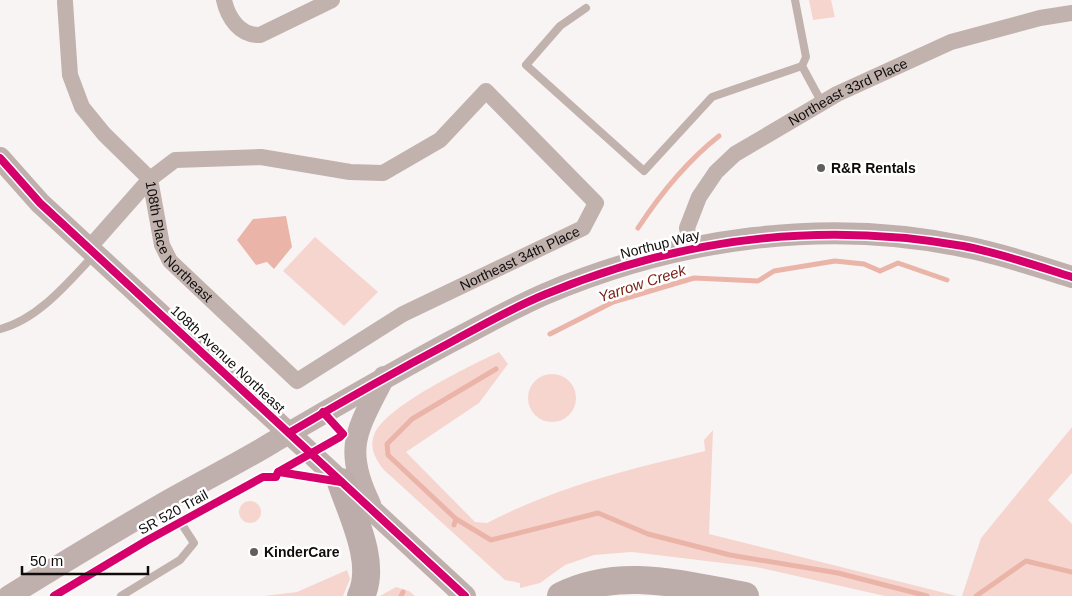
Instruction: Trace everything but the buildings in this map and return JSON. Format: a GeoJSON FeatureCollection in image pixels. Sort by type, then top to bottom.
{"type":"FeatureCollection","features":[{"type":"Feature","properties":{"kind":"highway"},"geometry":{"type":"LineString","coordinates":[[341,482],[366,558],[367,574],[362,596]]}},
{"type":"Feature","properties":{"kind":"highway"},"geometry":{"type":"LineString","coordinates":[[561,596],[601,582],[638,579],[745,596]]}},
{"type":"Feature","properties":{"kind":"main road","name":"108th Avenue Northeast"},"geometry":{"type":"LineString","coordinates":[[0,158],[40,203],[465,596]]}},
{"type":"Feature","properties":{"kind":"main road","name":"Northup Way"},"geometry":{"type":"LineString","coordinates":[[10,596],[167,501],[384,377],[546,294],[611,270],[690,248],[760,237],[861,234],[966,247],[1072,277]]}},
{"type":"Feature","properties":{"kind":"main road"},"geometry":{"type":"LineString","coordinates":[[375,514],[358,477],[354,451],[360,425],[384,377]]}},
{"type":"Feature","properties":{"kind":"street"},"geometry":{"type":"LineString","coordinates":[[224,0],[234,22],[242,31],[250,35],[260,35],[332,0]]}},
{"type":"Feature","properties":{"kind":"street","name":"108th Place Northeast"},"geometry":{"type":"LineString","coordinates":[[65,2],[70,75],[82,107],[104,134],[150,179],[162,245],[170,261],[297,381]]}},
{"type":"Feature","properties":{"kind":"street","name":"Northeast 33rd Place"},"geometry":{"type":"LineString","coordinates":[[690,248],[687,228],[699,197],[716,172],[735,154],[822,103],[951,42],[1040,18],[1072,13]]}},
{"type":"Feature","properties":{"kind":"street","name":"Northeast 34th Place"},"geometry":{"type":"LineString","coordinates":[[150,179],[175,160],[261,157],[350,172],[383,173],[440,140],[486,91],[596,203],[583,228],[403,314],[297,381]]}},
{"type":"Feature","properties":{"kind":"street"},"geometry":{"type":"LineString","coordinates":[[92,251],[150,179]]}},
{"type":"Feature","properties":{"kind":"lane"},"geometry":{"type":"LineString","coordinates":[[586,8],[560,26],[526,66],[644,172],[712,97],[802,66],[806,57],[795,0]]}},
{"type":"Feature","properties":{"kind":"lane"},"geometry":{"type":"LineString","coordinates":[[802,66],[822,103]]}},
{"type":"Feature","properties":{"kind":"lane"},"geometry":{"type":"LineString","coordinates":[[0,329],[12,326],[38,310],[92,251]]}},
{"type":"Feature","properties":{"kind":"lane"},"geometry":{"type":"LineString","coordinates":[[121,596],[180,560],[194,543],[167,501]]}},
{"type":"Feature","properties":{"kind":"shaded area"},"geometry":{"type":"Polygon","coordinates":[[[809,0],[831,0],[835,17],[813,20],[809,0]]]}},
{"type":"Feature","properties":{"kind":"shaded area"},"geometry":{"type":"Polygon","coordinates":[[[286,216],[292,247],[274,269],[267,262],[256,265],[237,240],[253,219],[286,216]]]}},
{"type":"Feature","properties":{"kind":"shaded area"},"geometry":{"type":"Polygon","coordinates":[[[315,237],[378,292],[344,326],[283,271],[315,237]]]}},
{"type":"Feature","properties":{"kind":"shaded area"},"geometry":{"type":"Polygon","coordinates":[[[499,352],[508,364],[479,403],[406,452],[475,522],[487,523],[540,499],[594,480],[705,451],[704,440],[713,430],[709,534],[957,596],[885,596],[756,567],[632,552],[594,555],[565,565],[540,583],[520,588],[520,583],[505,580],[384,470],[376,458],[372,445],[374,435],[381,424],[394,412],[430,388],[499,352]]]}},
{"type":"Feature","properties":{"kind":"shaded area"},"geometry":{"type":"Polygon","coordinates":[[[547,374],[557,374],[569,381],[576,393],[576,403],[569,415],[557,422],[547,422],[539,418],[532,411],[528,403],[528,393],[532,385],[539,378],[547,374]]]}},
{"type":"Feature","properties":{"kind":"shaded area"},"geometry":{"type":"Polygon","coordinates":[[[1072,427],[1072,473],[1048,500],[1072,524],[1072,596],[962,596],[981,538],[1072,427]]]}},
{"type":"Feature","properties":{"kind":"shaded area"},"geometry":{"type":"Polygon","coordinates":[[[250,501],[258,504],[261,512],[258,520],[250,523],[242,520],[239,512],[242,504],[250,501]]]}},
{"type":"Feature","properties":{"kind":"shaded area"},"geometry":{"type":"Polygon","coordinates":[[[347,570],[350,579],[343,596],[264,596],[297,592],[347,570]]]}},
{"type":"Feature","properties":{"kind":"shaded area"},"geometry":{"type":"Polygon","coordinates":[[[396,587],[409,591],[415,596],[380,596],[396,587]]]}},
{"type":"Feature","properties":{"kind":"waterway"},"geometry":{"type":"LineString","coordinates":[[638,228],[675,179],[696,156],[719,136]]}},
{"type":"Feature","properties":{"kind":"waterway","name":"Yarrow Creek"},"geometry":{"type":"LineString","coordinates":[[550,334],[613,302],[694,278],[758,281],[774,271],[835,261],[864,264],[880,271],[898,263],[947,280]]}},
{"type":"Feature","properties":{"kind":"waterway","name":"Yarrow Creek"},"geometry":{"type":"LineString","coordinates":[[454,525],[456,519],[388,455],[387,444],[412,419],[496,369]]}},
{"type":"Feature","properties":{"kind":"waterway"},"geometry":{"type":"LineString","coordinates":[[456,519],[491,540],[598,513],[648,534],[730,555],[838,573],[927,596]]}},
{"type":"Feature","properties":{"kind":"waterway"},"geometry":{"type":"LineString","coordinates":[[976,596],[1026,561],[1072,572]]}},
{"type":"Feature","properties":{"kind":"waterway","name":"Yarrow Creek"},"geometry":{"type":"LineString","coordinates":[[401,596],[403,592]]}},
{"type":"Feature","properties":{"kind":"cycle path"},"geometry":{"type":"LineString","coordinates":[[0,158],[40,203],[465,596]]}},
{"type":"Feature","properties":{"kind":"cycle path"},"geometry":{"type":"LineString","coordinates":[[289,433],[412,363],[534,299],[597,275],[648,259],[700,248],[751,240],[804,235],[856,235],[910,239],[977,249],[1072,277]]}},
{"type":"Feature","properties":{"kind":"cycle path","name":"SR 520 Trail"},"geometry":{"type":"LineString","coordinates":[[54,596],[146,541],[263,477],[276,477],[278,472],[340,437],[343,434],[323,412]]}},
{"type":"Feature","properties":{"kind":"cycle path"},"geometry":{"type":"LineString","coordinates":[[279,472],[341,482]]}},
{"type":"Feature","properties":{"kind":"place","name":"R&R Rentals"},"geometry":{"type":"Point","coordinates":[821,168]}},
{"type":"Feature","properties":{"kind":"place","name":"KinderCare"},"geometry":{"type":"Point","coordinates":[254,552]}}]}
